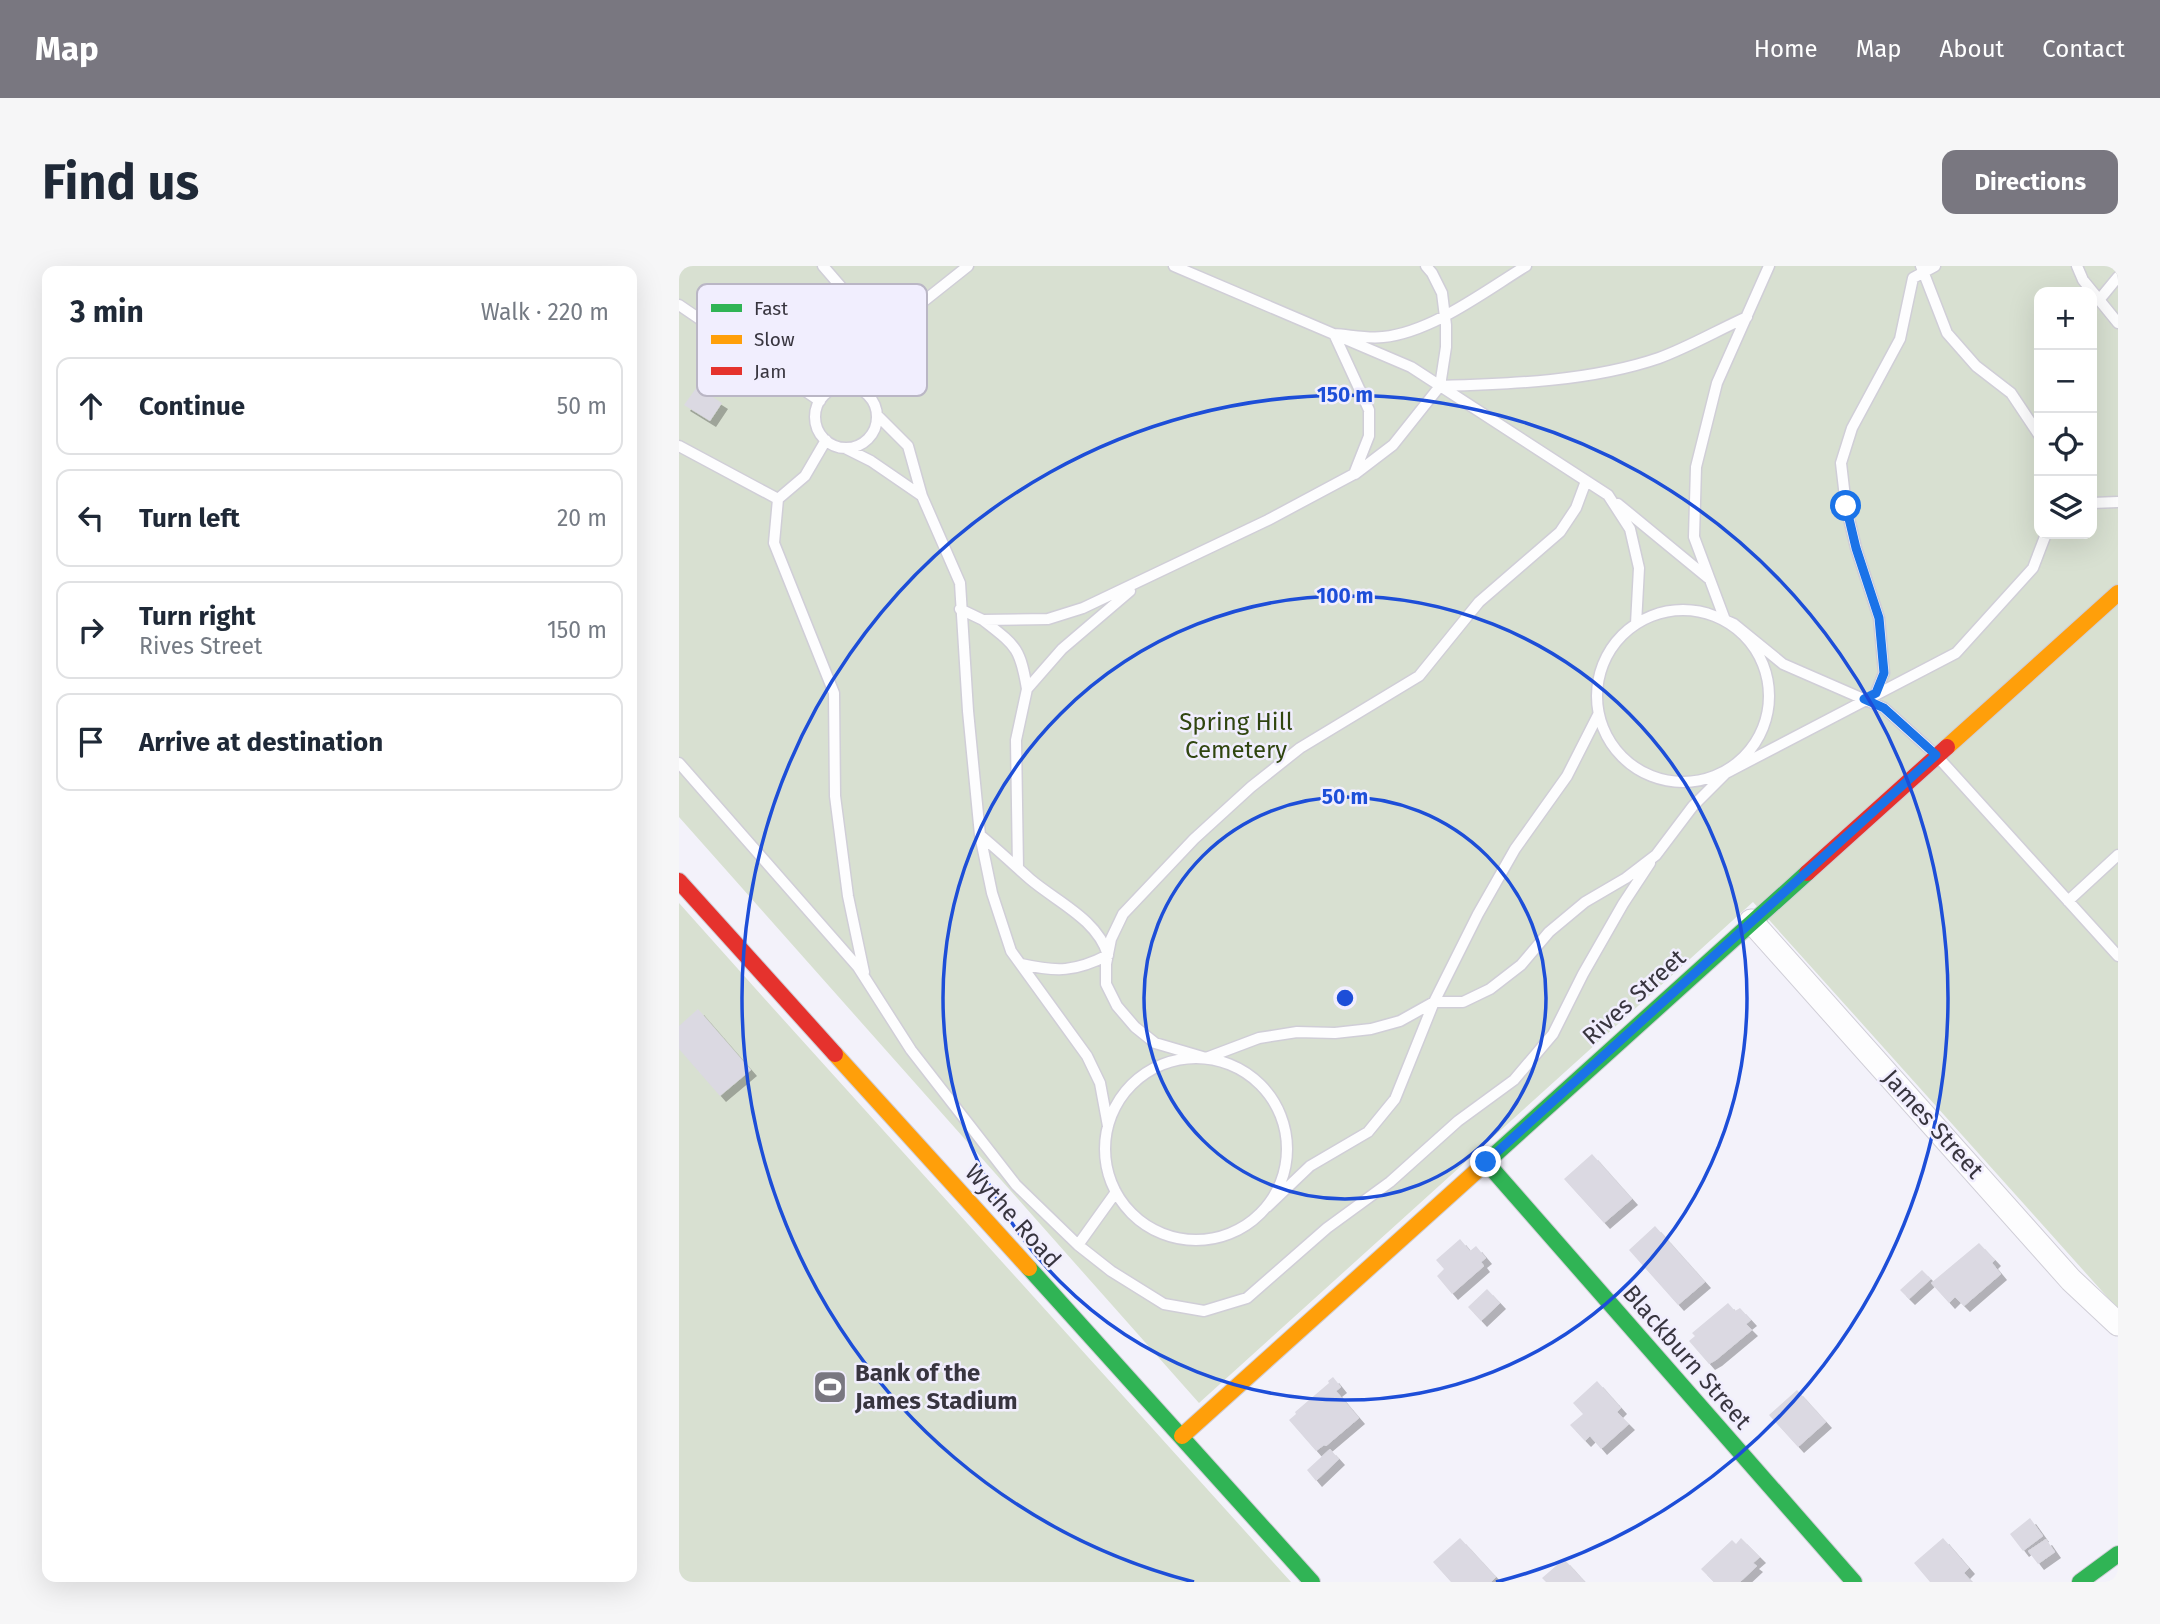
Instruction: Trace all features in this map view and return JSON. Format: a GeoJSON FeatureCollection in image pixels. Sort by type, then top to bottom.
{"type":"FeatureCollection","features":[{"type":"Feature","properties":{"kind":"street","name":"Rives Street"},"geometry":{"type":"LineString","coordinates":[[1182,1436],[2118,593]]}},
{"type":"Feature","properties":{"kind":"street","name":"Wythe Road"},"geometry":{"type":"LineString","coordinates":[[679,881],[1312,1582]]}},
{"type":"Feature","properties":{"kind":"street","name":"James Street"},"geometry":{"type":"LineString","coordinates":[[1751,921],[2071,1280],[2118,1324]]}},
{"type":"Feature","properties":{"kind":"street","name":"Blackburn Street"},"geometry":{"type":"LineString","coordinates":[[1486,1162],[1854,1582]]}},
{"type":"Feature","properties":{"kind":"street"},"geometry":{"type":"LineString","coordinates":[[2080,1582],[2118,1554]]}},
{"type":"Feature","properties":{"kind":"lane"},"geometry":{"type":"LineString","coordinates":[[823,266],[839,284]]}},
{"type":"Feature","properties":{"kind":"lane"},"geometry":{"type":"LineString","coordinates":[[927,299],[968,266]]}},
{"type":"Feature","properties":{"kind":"lane"},"geometry":{"type":"LineString","coordinates":[[1174,266],[1411,367],[1608,495],[1709,579]]}},
{"type":"Feature","properties":{"kind":"lane"},"geometry":{"type":"LineString","coordinates":[[983,620],[1048,619],[1083,608],[1268,520],[1354,474],[1394,445],[1440,386],[1447,347],[1441,293],[1426,266]]}},
{"type":"Feature","properties":{"kind":"lane"},"geometry":{"type":"LineString","coordinates":[[1334,334],[1384,337],[1445,317],[1525,266]]}},
{"type":"Feature","properties":{"kind":"lane"},"geometry":{"type":"LineString","coordinates":[[679,763],[858,967],[911,1050],[1016,1185],[1078,1245],[1111,1271],[1164,1304],[1204,1311],[1247,1298],[1327,1228],[1389,1182],[1458,1121],[1514,1080],[1553,1034],[1623,904],[1656,855],[1693,806],[1757,745],[1769,716],[1767,671],[1752,642],[1725,620],[1694,537],[1696,467],[1717,383],[1769,266]]}},
{"type":"Feature","properties":{"kind":"lane"},"geometry":{"type":"LineString","coordinates":[[1876,693],[1884,673],[1879,618],[1856,548],[1846,506],[1841,463],[1852,428],[1900,339],[1913,278],[1922,269],[1935,266]]}},
{"type":"Feature","properties":{"kind":"lane"},"geometry":{"type":"LineString","coordinates":[[2077,266],[2083,280],[2118,323]]}},
{"type":"Feature","properties":{"kind":"lane"},"geometry":{"type":"LineString","coordinates":[[1922,269],[1947,333],[1976,366],[2011,393],[2034,428]]}},
{"type":"Feature","properties":{"kind":"lane"},"geometry":{"type":"LineString","coordinates":[[2099,300],[2118,277]]}},
{"type":"Feature","properties":{"kind":"lane"},"geometry":{"type":"LineString","coordinates":[[679,305],[697,317]]}},
{"type":"Feature","properties":{"kind":"lane"},"geometry":{"type":"LineString","coordinates":[[1440,386],[1494,385],[1601,373],[1660,358],[1747,317]]}},
{"type":"Feature","properties":{"kind":"lane"},"geometry":{"type":"LineString","coordinates":[[1334,334],[1369,410],[1369,436],[1354,474]]}},
{"type":"Feature","properties":{"kind":"lane"},"geometry":{"type":"LineString","coordinates":[[813,396],[820,401]]}},
{"type":"Feature","properties":{"kind":"lane"},"geometry":{"type":"LineString","coordinates":[[825,396],[820,401],[816,422],[819,432],[826,440],[871,461],[922,496]]}},
{"type":"Feature","properties":{"kind":"lane"},"geometry":{"type":"LineString","coordinates":[[868,396],[872,399],[877,415],[908,446],[922,496],[960,583],[980,835],[992,893],[1011,951],[1087,1056],[1100,1083],[1108,1126],[1106,1160],[1116,1192],[1134,1215],[1158,1232],[1187,1240],[1217,1238],[1244,1226],[1310,1166],[1367,1132],[1395,1100],[1434,1002],[1478,914],[1515,849],[1567,776],[1598,715]]}},
{"type":"Feature","properties":{"kind":"lane"},"geometry":{"type":"LineString","coordinates":[[845,448],[865,442],[872,434],[877,415]]}},
{"type":"Feature","properties":{"kind":"lane"},"geometry":{"type":"LineString","coordinates":[[826,440],[806,476],[778,499],[774,542],[834,693],[835,796],[848,896],[866,980]]}},
{"type":"Feature","properties":{"kind":"lane"},"geometry":{"type":"LineString","coordinates":[[679,446],[778,499]]}},
{"type":"Feature","properties":{"kind":"lane"},"geometry":{"type":"LineString","coordinates":[[1267,1207],[1282,1181],[1287,1154],[1285,1127],[1274,1101],[1256,1080],[1233,1066],[1155,1043],[1135,1027],[1117,1006],[1106,984],[1111,939],[1123,914],[1194,839],[1251,787],[1300,748],[1419,676],[1479,602],[1560,532],[1576,508],[1585,481]]}},
{"type":"Feature","properties":{"kind":"lane"},"geometry":{"type":"LineString","coordinates":[[1608,495],[1630,529],[1639,568],[1636,624]]}},
{"type":"Feature","properties":{"kind":"lane"},"geometry":{"type":"LineString","coordinates":[[2097,503],[2118,502]]}},
{"type":"Feature","properties":{"kind":"lane"},"geometry":{"type":"LineString","coordinates":[[2044,539],[2033,568],[1956,653],[1864,699],[1726,773],[1665,782],[1639,771],[1611,744],[1598,715],[1597,690],[1604,660],[1621,637],[1636,624],[1662,612],[1697,611],[1734,624],[1783,664],[1864,699],[1884,708],[1936,755],[2118,956]]}},
{"type":"Feature","properties":{"kind":"lane"},"geometry":{"type":"LineString","coordinates":[[1027,689],[1062,649],[1143,580]]}},
{"type":"Feature","properties":{"kind":"lane"},"geometry":{"type":"LineString","coordinates":[[960,609],[983,620],[1010,641],[1022,659],[1027,689],[1016,740],[1018,868]]}},
{"type":"Feature","properties":{"kind":"lane"},"geometry":{"type":"LineString","coordinates":[[980,835],[1090,925],[1104,942],[1108,955]]}},
{"type":"Feature","properties":{"kind":"lane"},"geometry":{"type":"LineString","coordinates":[[1108,1126],[1118,1102],[1134,1083],[1156,1068],[1180,1059],[1206,1058],[1259,1038],[1297,1032],[1335,1034],[1371,1029],[1399,1021],[1434,1002],[1463,1002],[1490,989],[1521,965],[1549,932],[1585,902],[1626,878],[1656,855]]}},
{"type":"Feature","properties":{"kind":"lane"},"geometry":{"type":"LineString","coordinates":[[2068,901],[2118,855]]}},
{"type":"Feature","properties":{"kind":"lane"},"geometry":{"type":"LineString","coordinates":[[1021,964],[1068,971],[1108,955]]}},
{"type":"Feature","properties":{"kind":"lane"},"geometry":{"type":"LineString","coordinates":[[1078,1245],[1116,1192]]}},
{"type":"Feature","properties":{"kind":"green space","name":"Spring Hill Cemetery"},"geometry":{"type":"Polygon","coordinates":[[[679,266],[2118,266],[2118,1309],[1753,902],[1199,1403],[679,817],[679,266]]]}},
{"type":"Feature","properties":{"kind":"green space"},"geometry":{"type":"Polygon","coordinates":[[[679,903],[763,997],[1291,1582],[679,1582],[679,903]]]}},
{"type":"Feature","properties":{"kind":"building"},"geometry":{"type":"Polygon","coordinates":[[[697,387],[697,396],[711,396],[722,403],[710,421],[684,405],[697,387]]]}},
{"type":"Feature","properties":{"kind":"building"},"geometry":{"type":"Polygon","coordinates":[[[698,1009],[751,1070],[720,1096],[679,1049],[679,1026],[698,1009]]]}},
{"type":"Feature","properties":{"kind":"building"},"geometry":{"type":"Polygon","coordinates":[[[1592,1154],[1632,1199],[1604,1223],[1564,1179],[1592,1154]]]}},
{"type":"Feature","properties":{"kind":"building"},"geometry":{"type":"Polygon","coordinates":[[[1655,1226],[1705,1282],[1678,1305],[1629,1250],[1655,1226]]]}},
{"type":"Feature","properties":{"kind":"building"},"geometry":{"type":"Polygon","coordinates":[[[1460,1239],[1470,1251],[1476,1246],[1486,1258],[1481,1262],[1484,1266],[1452,1294],[1437,1276],[1444,1269],[1436,1260],[1460,1239]]]}},
{"type":"Feature","properties":{"kind":"building"},"geometry":{"type":"Polygon","coordinates":[[[1979,1243],[1995,1260],[1992,1263],[2001,1274],[1964,1306],[1955,1297],[1949,1303],[1931,1283],[1979,1243]]]}},
{"type":"Feature","properties":{"kind":"building"},"geometry":{"type":"Polygon","coordinates":[[[1922,1270],[1931,1279],[1909,1299],[1900,1290],[1922,1270]]]}},
{"type":"Feature","properties":{"kind":"building"},"geometry":{"type":"Polygon","coordinates":[[[1487,1289],[1500,1303],[1481,1321],[1468,1307],[1487,1289]]]}},
{"type":"Feature","properties":{"kind":"building"},"geometry":{"type":"Polygon","coordinates":[[[1728,1303],[1735,1311],[1740,1308],[1751,1320],[1746,1324],[1752,1330],[1709,1364],[1689,1341],[1695,1336],[1692,1333],[1728,1303]]]}},
{"type":"Feature","properties":{"kind":"building"},"geometry":{"type":"Polygon","coordinates":[[[1333,1377],[1341,1387],[1336,1391],[1359,1418],[1326,1446],[1316,1451],[1289,1420],[1333,1377]]]}},
{"type":"Feature","properties":{"kind":"building"},"geometry":{"type":"Polygon","coordinates":[[[1597,1381],[1621,1408],[1617,1412],[1629,1424],[1601,1449],[1590,1436],[1585,1441],[1570,1425],[1583,1414],[1573,1403],[1597,1381]]]}},
{"type":"Feature","properties":{"kind":"building"},"geometry":{"type":"Polygon","coordinates":[[[1797,1390],[1826,1422],[1798,1447],[1769,1415],[1797,1390]]]}},
{"type":"Feature","properties":{"kind":"building"},"geometry":{"type":"Polygon","coordinates":[[[1330,1449],[1339,1459],[1316,1481],[1307,1470],[1330,1449]]]}},
{"type":"Feature","properties":{"kind":"building"},"geometry":{"type":"Polygon","coordinates":[[[2030,1518],[2043,1536],[2023,1551],[2010,1534],[2030,1518]]]}},
{"type":"Feature","properties":{"kind":"building"},"geometry":{"type":"Polygon","coordinates":[[[1460,1538],[1496,1577],[1491,1582],[1451,1582],[1433,1562],[1460,1538]]]}},
{"type":"Feature","properties":{"kind":"building"},"geometry":{"type":"Polygon","coordinates":[[[1741,1538],[1760,1557],[1753,1563],[1757,1566],[1740,1582],[1714,1582],[1701,1569],[1732,1540],[1736,1544],[1741,1538]]]}},
{"type":"Feature","properties":{"kind":"building"},"geometry":{"type":"Polygon","coordinates":[[[1943,1538],[1969,1568],[1964,1573],[1972,1582],[1930,1582],[1914,1563],[1943,1538]]]}},
{"type":"Feature","properties":{"kind":"building"},"geometry":{"type":"Polygon","coordinates":[[[2046,1539],[2055,1552],[2038,1564],[2028,1551],[2046,1539]]]}},
{"type":"Feature","properties":{"kind":"building"},"geometry":{"type":"Polygon","coordinates":[[[1564,1559],[1585,1582],[1546,1582],[1542,1578],[1564,1559]]]}},
{"type":"Feature","properties":{"kind":"traffic: fast"},"geometry":{"type":"LineString","coordinates":[[1481,1167],[1807,873]]}},
{"type":"Feature","properties":{"kind":"traffic: fast"},"geometry":{"type":"LineString","coordinates":[[1486,1162],[1854,1582]]}},
{"type":"Feature","properties":{"kind":"traffic: fast"},"geometry":{"type":"LineString","coordinates":[[1029,1268],[1312,1582]]}},
{"type":"Feature","properties":{"kind":"traffic: fast"},"geometry":{"type":"LineString","coordinates":[[2080,1582],[2118,1554]]}},
{"type":"Feature","properties":{"kind":"traffic: slow"},"geometry":{"type":"LineString","coordinates":[[1947,747],[2118,593]]}},
{"type":"Feature","properties":{"kind":"traffic: slow"},"geometry":{"type":"LineString","coordinates":[[835,1054],[1029,1268]]}},
{"type":"Feature","properties":{"kind":"traffic: slow"},"geometry":{"type":"LineString","coordinates":[[1182,1436],[1481,1167]]}},
{"type":"Feature","properties":{"kind":"traffic: jam"},"geometry":{"type":"LineString","coordinates":[[1807,873],[1947,747]]}},
{"type":"Feature","properties":{"kind":"traffic: jam"},"geometry":{"type":"LineString","coordinates":[[679,881],[835,1054]]}},
{"type":"Feature","properties":{"kind":"place","name":"Bank of the James Stadium"},"geometry":{"type":"Point","coordinates":[830,1387]}},
{"type":"Feature","properties":{"kind":"route"},"geometry":{"type":"LineString","coordinates":[[1486,1162],[1936,755],[1884,708],[1864,699],[1876,693],[1884,673],[1879,618],[1856,548],[1846,506]]}}]}
